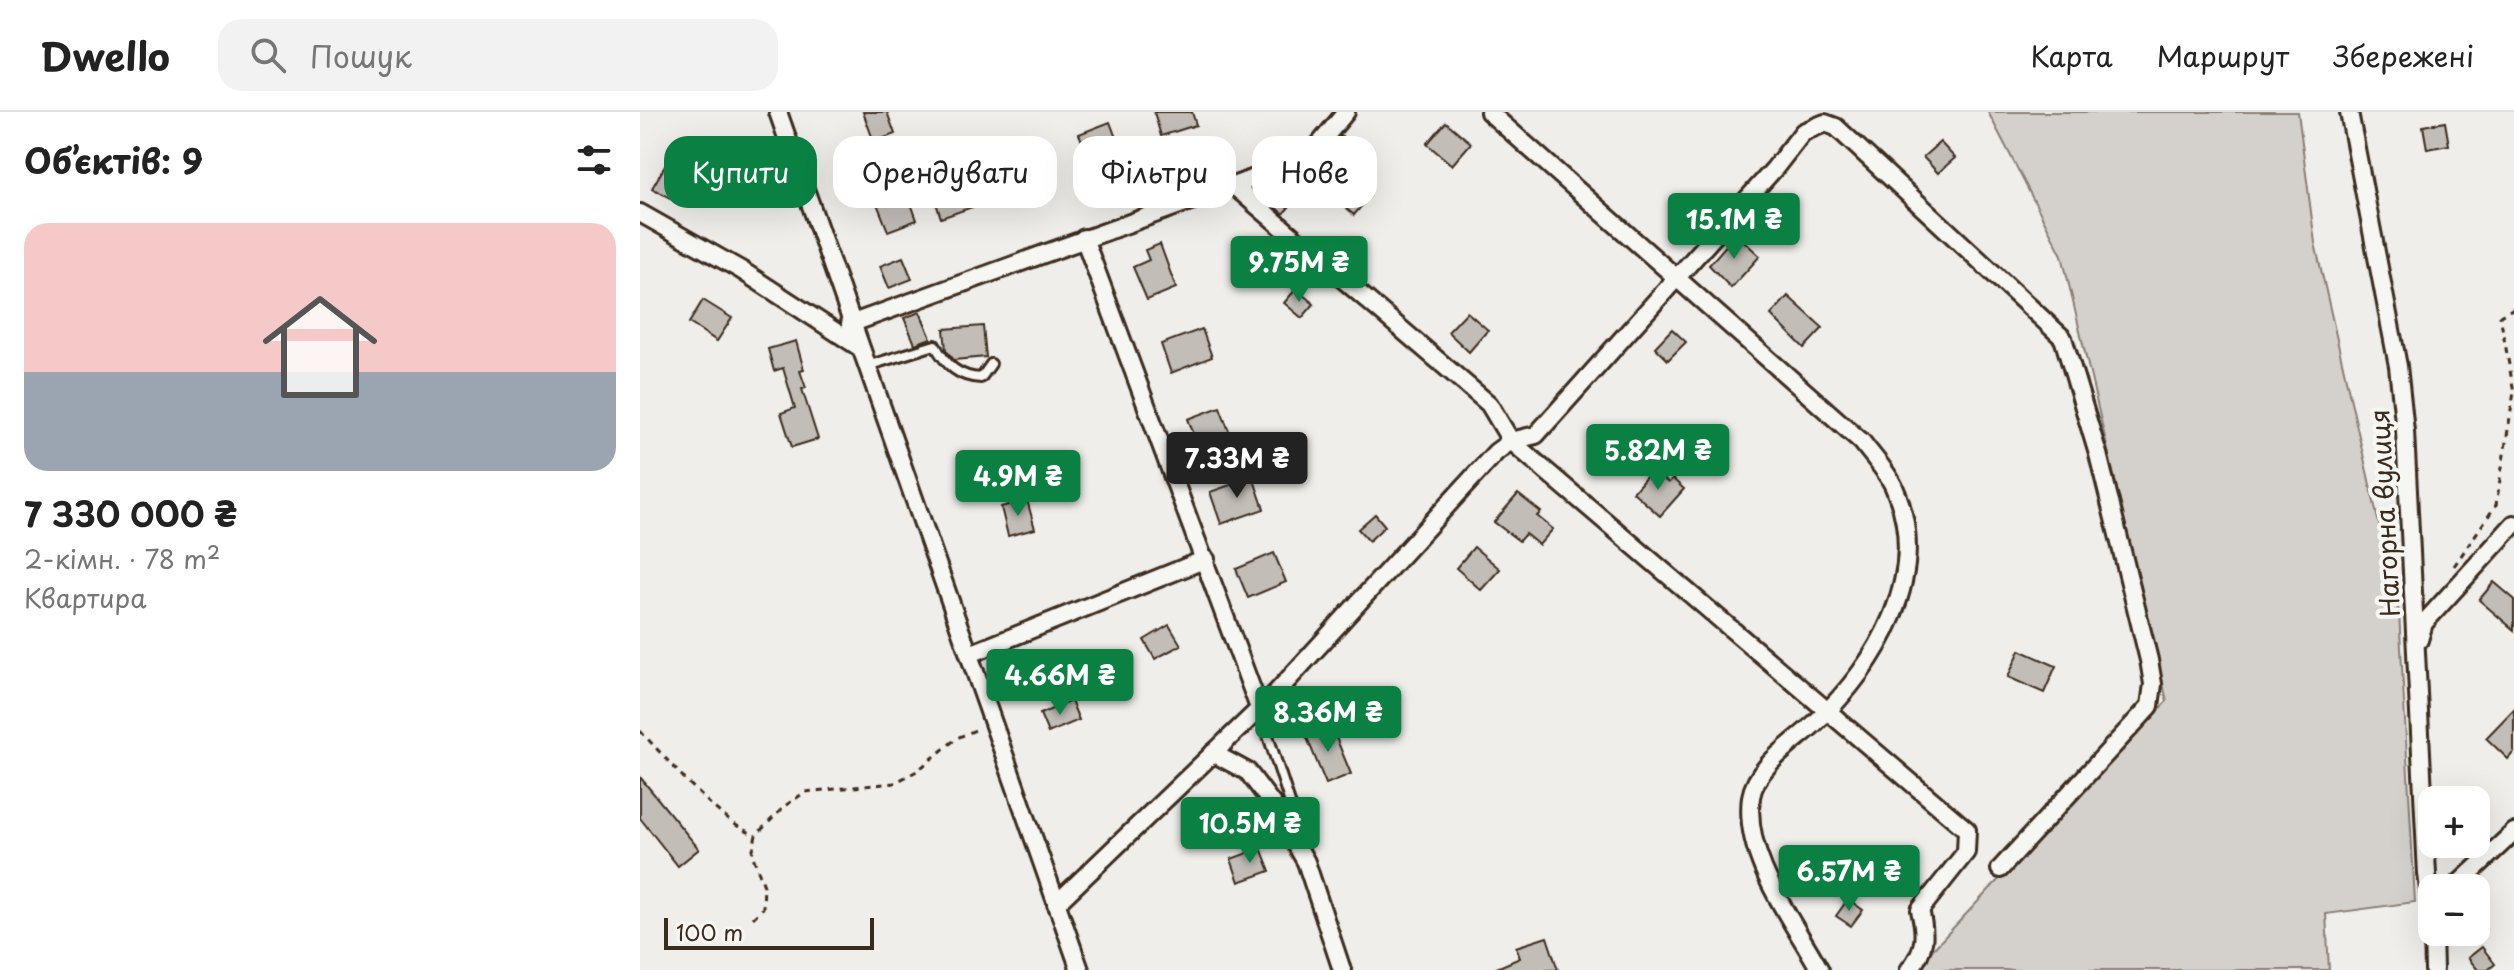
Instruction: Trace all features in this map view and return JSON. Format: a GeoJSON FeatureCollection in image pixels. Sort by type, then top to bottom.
{"type":"FeatureCollection","features":[{"type":"Feature","properties":{"kind":"street"},"geometry":{"type":"LineString","coordinates":[[778,112],[850,324],[1080,970]]}},
{"type":"Feature","properties":{"kind":"street"},"geometry":{"type":"LineString","coordinates":[[1236,187],[1307,159],[1346,112]]}},
{"type":"Feature","properties":{"kind":"street"},"geometry":{"type":"LineString","coordinates":[[1489,112],[1862,442],[1893,485],[1905,537],[1899,607],[1891,626],[1829,710],[1760,774],[1753,786],[1750,815],[1771,885],[1820,970]]}},
{"type":"Feature","properties":{"kind":"street","name":"Нагорна вулиця"},"geometry":{"type":"LineString","coordinates":[[2349,112],[2398,366],[2405,431],[2430,874]]}},
{"type":"Feature","properties":{"kind":"street"},"geometry":{"type":"LineString","coordinates":[[1056,904],[1259,708],[1496,452],[1511,441],[1536,435],[1676,280],[1803,132],[1825,123],[1836,127],[2063,338],[2083,398],[2142,632],[2154,699],[2000,869]]}},
{"type":"Feature","properties":{"kind":"street"},"geometry":{"type":"LineString","coordinates":[[1236,188],[1489,404],[1511,441],[1967,830],[1966,852],[1920,910],[1925,929],[1922,955],[1909,970]]}},
{"type":"Feature","properties":{"kind":"street"},"geometry":{"type":"LineString","coordinates":[[850,324],[1173,208]]}},
{"type":"Feature","properties":{"kind":"street"},"geometry":{"type":"LineString","coordinates":[[640,213],[741,270],[859,347]]}},
{"type":"Feature","properties":{"kind":"street"},"geometry":{"type":"LineString","coordinates":[[1084,238],[1259,708]]}},
{"type":"Feature","properties":{"kind":"street"},"geometry":{"type":"LineString","coordinates":[[2416,653],[2424,623],[2514,524]]}},
{"type":"Feature","properties":{"kind":"street"},"geometry":{"type":"LineString","coordinates":[[970,654],[1206,559]]}},
{"type":"Feature","properties":{"kind":"street"},"geometry":{"type":"LineString","coordinates":[[1213,753],[1248,772],[1276,809],[1306,862],[1342,970]]}},
{"type":"Feature","properties":{"kind":"street"},"geometry":{"type":"LineString","coordinates":[[2469,874],[2514,832]]}},
{"type":"Feature","properties":{"kind":"street"},"geometry":{"type":"LineString","coordinates":[[2433,946],[2434,970]]}},
{"type":"Feature","properties":{"kind":"lane"},"geometry":{"type":"LineString","coordinates":[[866,366],[935,345],[945,363],[966,377],[981,378],[991,364]]}},
{"type":"Feature","properties":{"kind":"lane"},"geometry":{"type":"LineString","coordinates":[[1259,708],[1291,806]]}},
{"type":"Feature","properties":{"kind":"path"},"geometry":{"type":"LineString","coordinates":[[2448,575],[2496,505],[2514,392],[2500,316],[2514,308]]}},
{"type":"Feature","properties":{"kind":"path"},"geometry":{"type":"LineString","coordinates":[[753,918],[763,908],[764,897],[764,886],[752,854],[756,835],[785,806],[805,792],[894,783],[917,771],[957,738],[994,724]]}},
{"type":"Feature","properties":{"kind":"path"},"geometry":{"type":"LineString","coordinates":[[640,731],[726,818],[745,832],[756,835]]}},
{"type":"Feature","properties":{"kind":"shaded area"},"geometry":{"type":"Polygon","coordinates":[[[1988,112],[2298,112],[2315,243],[2399,612],[2415,902],[2326,914],[2329,970],[1921,970],[1921,962],[2167,701],[2062,255],[1988,112]]]}},
{"type":"Feature","properties":{"kind":"building"},"geometry":{"type":"Polygon","coordinates":[[[863,112],[887,112],[895,134],[872,136],[863,112]]]}},
{"type":"Feature","properties":{"kind":"building"},"geometry":{"type":"Polygon","coordinates":[[[1154,112],[1192,112],[1196,125],[1161,136],[1154,112]]]}},
{"type":"Feature","properties":{"kind":"building"},"geometry":{"type":"Polygon","coordinates":[[[1110,122],[1115,136],[1080,136],[1110,122]]]}},
{"type":"Feature","properties":{"kind":"building"},"geometry":{"type":"Polygon","coordinates":[[[1446,122],[1471,143],[1452,165],[1427,144],[1446,122]]]}},
{"type":"Feature","properties":{"kind":"building"},"geometry":{"type":"Polygon","coordinates":[[[2445,122],[2449,145],[2427,149],[2423,126],[2445,122]]]}},
{"type":"Feature","properties":{"kind":"building"},"geometry":{"type":"Polygon","coordinates":[[[1940,142],[1955,158],[1938,173],[1923,157],[1940,142]]]}},
{"type":"Feature","properties":{"kind":"building"},"geometry":{"type":"Polygon","coordinates":[[[664,168],[664,195],[652,188],[664,168]]]}},
{"type":"Feature","properties":{"kind":"building"},"geometry":{"type":"Polygon","coordinates":[[[879,208],[913,208],[917,220],[888,231],[879,208]]]}},
{"type":"Feature","properties":{"kind":"building"},"geometry":{"type":"Polygon","coordinates":[[[938,208],[970,208],[941,218],[938,208]]]}},
{"type":"Feature","properties":{"kind":"building"},"geometry":{"type":"Polygon","coordinates":[[[1345,208],[1360,208],[1354,215],[1345,208]]]}},
{"type":"Feature","properties":{"kind":"building"},"geometry":{"type":"Polygon","coordinates":[[[1736,234],[1760,256],[1731,288],[1709,265],[1736,234]]]}},
{"type":"Feature","properties":{"kind":"building"},"geometry":{"type":"Polygon","coordinates":[[[1160,244],[1176,288],[1147,300],[1133,267],[1149,260],[1145,250],[1160,244]]]}},
{"type":"Feature","properties":{"kind":"building"},"geometry":{"type":"Polygon","coordinates":[[[903,257],[912,279],[889,288],[880,266],[903,257]]]}},
{"type":"Feature","properties":{"kind":"building"},"geometry":{"type":"Polygon","coordinates":[[[1296,289],[1314,304],[1302,318],[1284,303],[1296,289]]]}},
{"type":"Feature","properties":{"kind":"building"},"geometry":{"type":"Polygon","coordinates":[[[1788,296],[1823,328],[1804,348],[1771,315],[1788,296]]]}},
{"type":"Feature","properties":{"kind":"building"},"geometry":{"type":"Polygon","coordinates":[[[703,300],[732,318],[717,341],[689,323],[703,300]]]}},
{"type":"Feature","properties":{"kind":"building"},"geometry":{"type":"Polygon","coordinates":[[[920,312],[931,338],[915,344],[904,318],[920,312]]]}},
{"type":"Feature","properties":{"kind":"building"},"geometry":{"type":"Polygon","coordinates":[[[1467,312],[1488,330],[1469,352],[1448,332],[1467,312]]]}},
{"type":"Feature","properties":{"kind":"building"},"geometry":{"type":"Polygon","coordinates":[[[983,326],[986,357],[954,360],[946,350],[944,329],[983,326]]]}},
{"type":"Feature","properties":{"kind":"building"},"geometry":{"type":"Polygon","coordinates":[[[1202,329],[1212,357],[1171,373],[1161,344],[1202,329]]]}},
{"type":"Feature","properties":{"kind":"building"},"geometry":{"type":"Polygon","coordinates":[[[1672,329],[1686,342],[1668,360],[1655,347],[1672,329]]]}},
{"type":"Feature","properties":{"kind":"building"},"geometry":{"type":"Polygon","coordinates":[[[796,341],[804,370],[800,371],[806,388],[802,389],[818,439],[792,447],[781,413],[795,408],[783,368],[774,371],[768,349],[796,341]]]}},
{"type":"Feature","properties":{"kind":"building"},"geometry":{"type":"Polygon","coordinates":[[[1220,407],[1237,452],[1205,463],[1188,419],[1220,407]]]}},
{"type":"Feature","properties":{"kind":"building"},"geometry":{"type":"Polygon","coordinates":[[[1653,469],[1668,483],[1673,479],[1684,489],[1660,516],[1633,492],[1653,469]]]}},
{"type":"Feature","properties":{"kind":"building"},"geometry":{"type":"Polygon","coordinates":[[[1253,477],[1264,509],[1221,524],[1210,492],[1253,477]]]}},
{"type":"Feature","properties":{"kind":"building"},"geometry":{"type":"Polygon","coordinates":[[[1518,494],[1541,512],[1537,516],[1553,529],[1539,545],[1525,534],[1519,541],[1494,522],[1518,494]]]}},
{"type":"Feature","properties":{"kind":"building"},"geometry":{"type":"Polygon","coordinates":[[[1027,500],[1035,529],[1008,536],[1001,507],[1027,500]]]}},
{"type":"Feature","properties":{"kind":"building"},"geometry":{"type":"Polygon","coordinates":[[[1375,514],[1385,526],[1369,541],[1358,529],[1375,514]]]}},
{"type":"Feature","properties":{"kind":"building"},"geometry":{"type":"Polygon","coordinates":[[[1474,547],[1500,569],[1481,590],[1456,568],[1474,547]]]}},
{"type":"Feature","properties":{"kind":"building"},"geometry":{"type":"Polygon","coordinates":[[[1274,553],[1286,582],[1248,598],[1236,569],[1274,553]]]}},
{"type":"Feature","properties":{"kind":"building"},"geometry":{"type":"Polygon","coordinates":[[[2494,582],[2514,599],[2514,630],[2479,600],[2494,582]]]}},
{"type":"Feature","properties":{"kind":"building"},"geometry":{"type":"Polygon","coordinates":[[[1169,625],[1181,645],[1155,659],[1144,640],[1169,625]]]}},
{"type":"Feature","properties":{"kind":"building"},"geometry":{"type":"Polygon","coordinates":[[[2020,650],[2056,666],[2044,693],[2008,677],[2020,650]]]}},
{"type":"Feature","properties":{"kind":"building"},"geometry":{"type":"Polygon","coordinates":[[[1071,701],[1079,720],[1048,733],[1040,714],[1071,701]]]}},
{"type":"Feature","properties":{"kind":"building"},"geometry":{"type":"Polygon","coordinates":[[[2514,709],[2514,752],[2508,759],[2486,738],[2514,709]]]}},
{"type":"Feature","properties":{"kind":"building"},"geometry":{"type":"Polygon","coordinates":[[[1330,723],[1351,774],[1326,784],[1305,733],[1330,723]]]}},
{"type":"Feature","properties":{"kind":"building"},"geometry":{"type":"Polygon","coordinates":[[[640,777],[699,849],[678,866],[640,818],[640,777]]]}},
{"type":"Feature","properties":{"kind":"building"},"geometry":{"type":"Polygon","coordinates":[[[1261,848],[1270,871],[1239,882],[1231,859],[1261,848]]]}},
{"type":"Feature","properties":{"kind":"building"},"geometry":{"type":"Polygon","coordinates":[[[1848,899],[1863,910],[1851,926],[1836,916],[1848,899]]]}},
{"type":"Feature","properties":{"kind":"building"},"geometry":{"type":"Polygon","coordinates":[[[1547,937],[1558,970],[1492,970],[1520,958],[1516,947],[1547,937]]]}},
{"type":"Feature","properties":{"kind":"building"},"geometry":{"type":"Polygon","coordinates":[[[2482,947],[2495,964],[2488,970],[2478,970],[2468,958],[2482,947]]]}}]}
